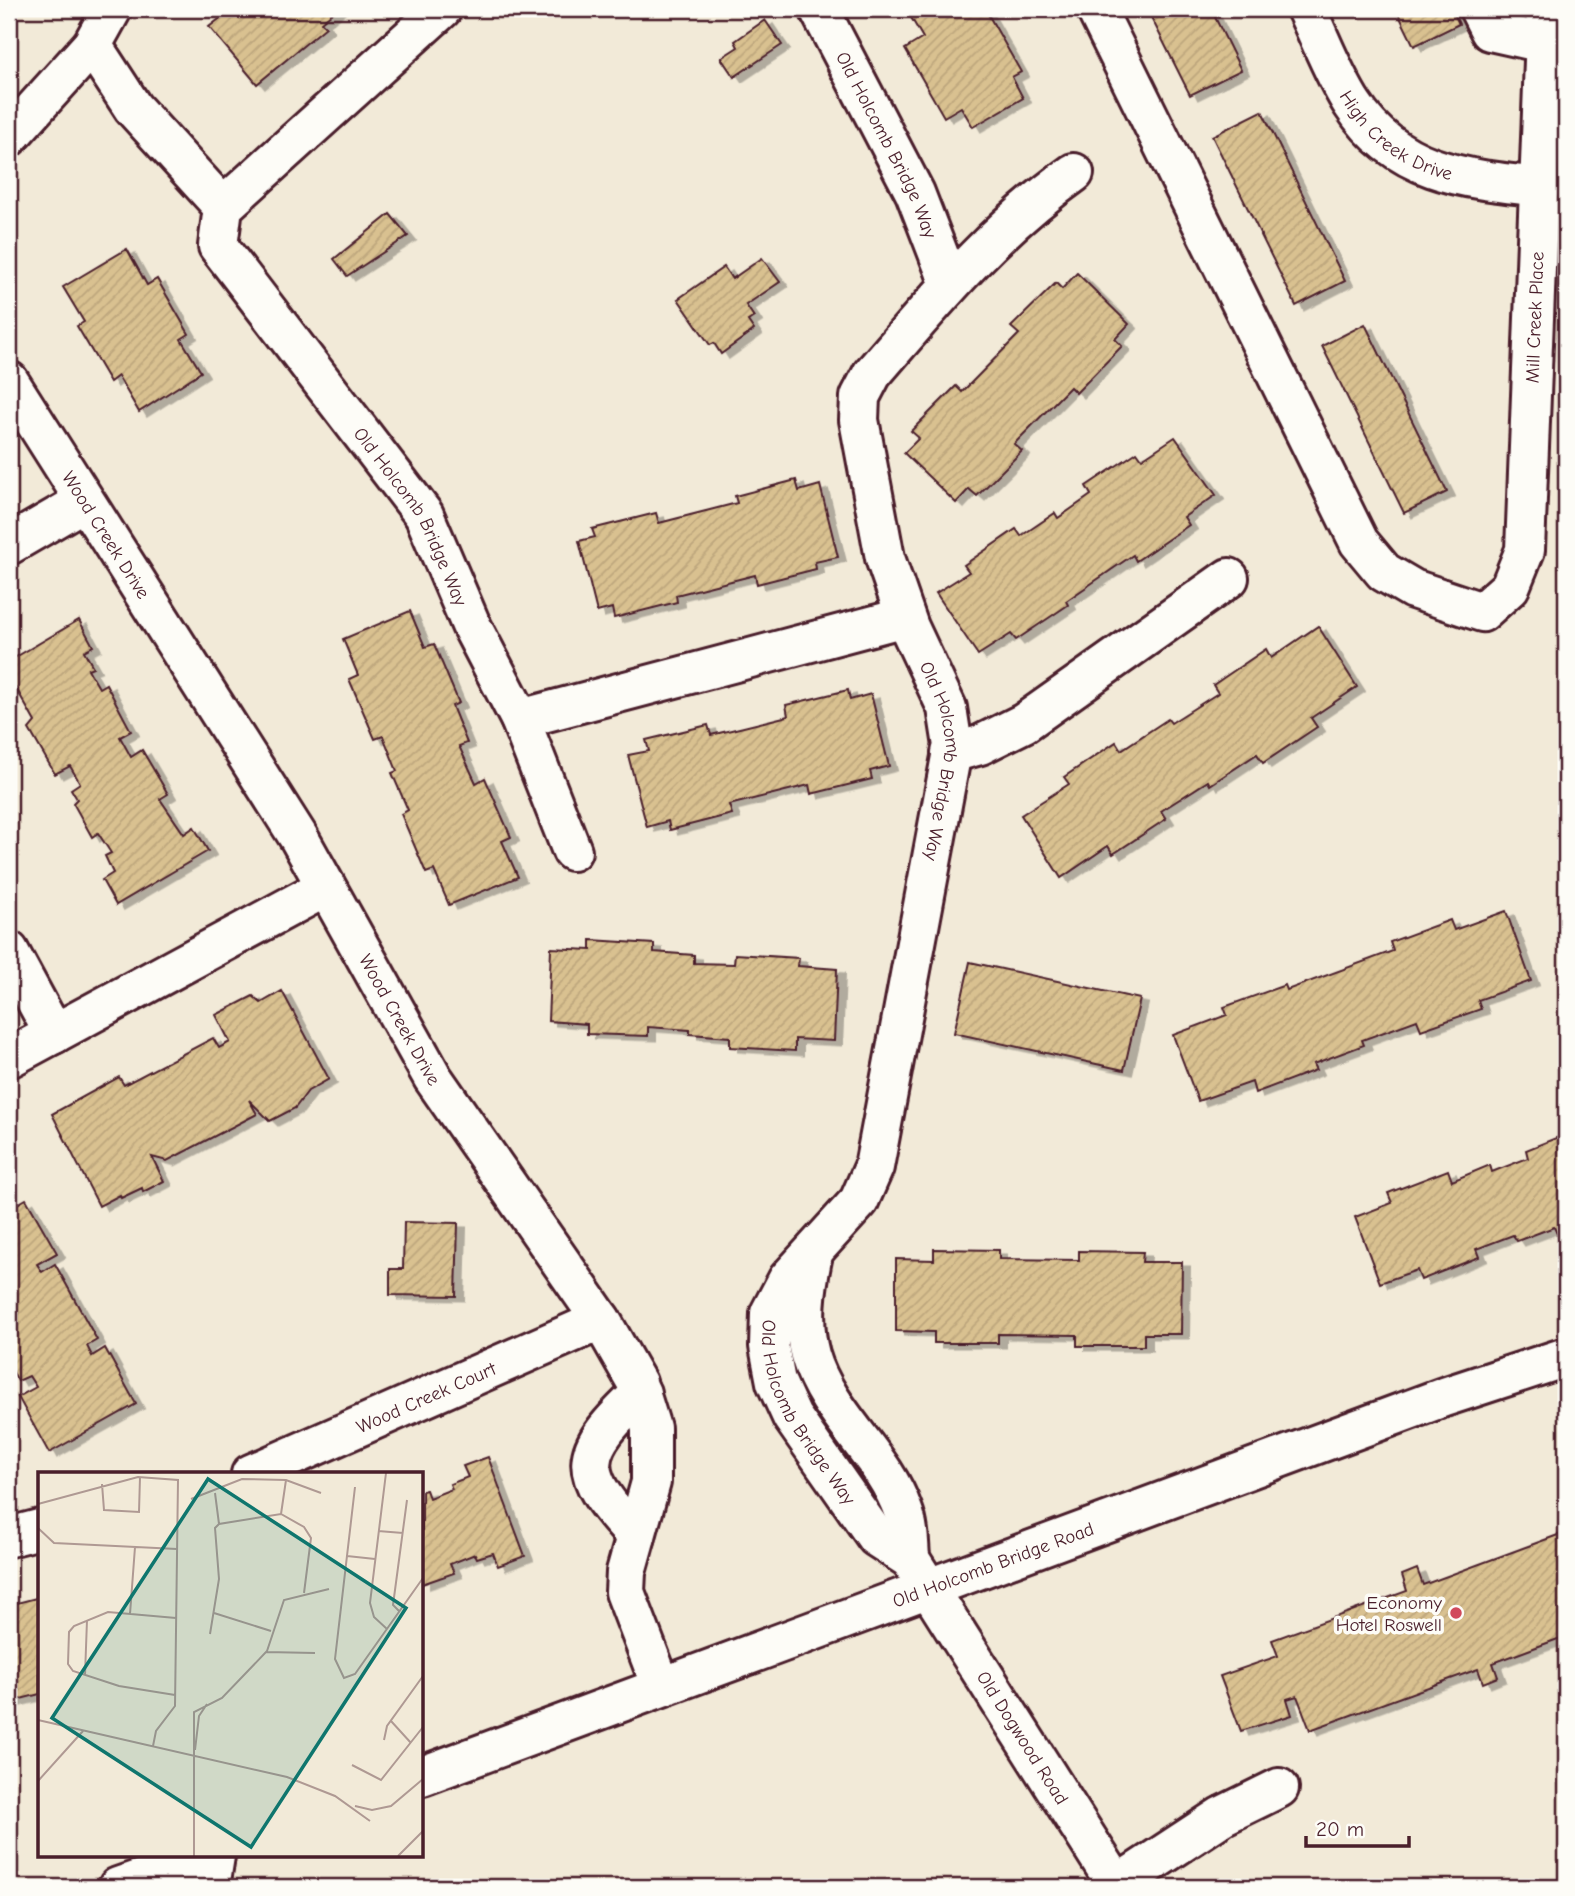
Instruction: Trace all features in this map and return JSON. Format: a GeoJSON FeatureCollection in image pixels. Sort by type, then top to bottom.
{"type":"FeatureCollection","features":[{"type":"Feature","properties":{"kind":"street"},"geometry":{"type":"LineString","coordinates":[[9,137],[92,46],[112,9]]}},
{"type":"Feature","properties":{"kind":"street"},"geometry":{"type":"LineString","coordinates":[[92,46],[134,108],[223,207],[442,9]]}},
{"type":"Feature","properties":{"kind":"street","name":"Old Holcomb Bridge Way"},"geometry":{"type":"LineString","coordinates":[[819,9],[915,193],[950,284]]}},
{"type":"Feature","properties":{"kind":"street","name":"Mill Creek Place"},"geometry":{"type":"LineString","coordinates":[[1096,9],[1359,542],[1384,572],[1413,589],[1482,612],[1510,587],[1525,550],[1541,187],[1545,26]]}},
{"type":"Feature","properties":{"kind":"street","name":"High Creek Drive"},"geometry":{"type":"LineString","coordinates":[[1306,9],[1353,105],[1384,141],[1424,166],[1464,178],[1541,187]]}},
{"type":"Feature","properties":{"kind":"street"},"geometry":{"type":"LineString","coordinates":[[1479,9],[1490,31],[1545,26]]}},
{"type":"Feature","properties":{"kind":"street","name":"Old Holcomb Bridge Way"},"geometry":{"type":"LineString","coordinates":[[919,1573],[876,1537],[792,1416],[776,1382],[769,1346],[770,1312],[788,1279],[859,1200],[879,1147],[951,753],[947,708],[905,617],[885,558],[859,420],[860,397],[872,374],[974,257],[1028,206],[1074,173]]}},
{"type":"Feature","properties":{"kind":"street","name":"Old Holcomb Bridge Way"},"geometry":{"type":"LineString","coordinates":[[223,207],[218,246],[424,515],[471,625],[520,719],[572,851]]}},
{"type":"Feature","properties":{"kind":"street","name":"Wood Creek Drive"},"geometry":{"type":"LineString","coordinates":[[9,381],[83,502],[299,838],[433,1078],[601,1320],[640,1393],[651,1428],[652,1482],[626,1572],[625,1592],[661,1686]]}},
{"type":"Feature","properties":{"kind":"street"},"geometry":{"type":"LineString","coordinates":[[9,545],[83,502]]}},
{"type":"Feature","properties":{"kind":"street"},"geometry":{"type":"LineString","coordinates":[[951,753],[980,746],[1024,723],[1229,578]]}},
{"type":"Feature","properties":{"kind":"street"},"geometry":{"type":"LineString","coordinates":[[520,719],[905,617]]}},
{"type":"Feature","properties":{"kind":"street"},"geometry":{"type":"LineString","coordinates":[[9,1058],[326,887]]}},
{"type":"Feature","properties":{"kind":"street"},"geometry":{"type":"LineString","coordinates":[[9,951],[54,1034]]}},
{"type":"Feature","properties":{"kind":"street","name":"Wood Creek Court"},"geometry":{"type":"LineString","coordinates":[[256,1472],[601,1320]]}},
{"type":"Feature","properties":{"kind":"street","name":"Old Holcomb Bridge Road"},"geometry":{"type":"LineString","coordinates":[[424,1775],[661,1686],[919,1573],[1566,1357]]}},
{"type":"Feature","properties":{"kind":"street"},"geometry":{"type":"LineString","coordinates":[[636,1536],[597,1489],[590,1471],[590,1455],[613,1418],[640,1393]]}},
{"type":"Feature","properties":{"kind":"street","name":"Old Dogwood Road"},"geometry":{"type":"LineString","coordinates":[[919,1573],[1118,1886]]}},
{"type":"Feature","properties":{"kind":"street"},"geometry":{"type":"LineString","coordinates":[[1118,1886],[1222,1816],[1279,1788]]}},
{"type":"Feature","properties":{"kind":"street"},"geometry":{"type":"LineString","coordinates":[[118,1887],[204,1857]]}},
{"type":"Feature","properties":{"kind":"street"},"geometry":{"type":"LineString","coordinates":[[210,1887],[215,1857]]}},
{"type":"Feature","properties":{"kind":"building"},"geometry":{"type":"Polygon","coordinates":[[[232,9],[337,9],[321,22],[326,27],[257,84],[209,27],[232,9]]]}},
{"type":"Feature","properties":{"kind":"building"},"geometry":{"type":"Polygon","coordinates":[[[906,9],[985,9],[1021,72],[1012,77],[1023,98],[973,127],[961,107],[944,117],[905,49],[923,38],[906,9]]]}},
{"type":"Feature","properties":{"kind":"building"},"geometry":{"type":"Polygon","coordinates":[[[1147,9],[1211,9],[1241,70],[1190,95],[1147,9]]]}},
{"type":"Feature","properties":{"kind":"building"},"geometry":{"type":"Polygon","coordinates":[[[1396,9],[1452,9],[1459,24],[1414,46],[1396,9]]]}},
{"type":"Feature","properties":{"kind":"building"},"geometry":{"type":"Polygon","coordinates":[[[765,20],[782,45],[734,77],[721,58],[738,47],[735,41],[765,20]]]}},
{"type":"Feature","properties":{"kind":"building"},"geometry":{"type":"Polygon","coordinates":[[[1262,111],[1345,281],[1296,306],[1212,136],[1262,111]]]}},
{"type":"Feature","properties":{"kind":"building"},"geometry":{"type":"Polygon","coordinates":[[[390,214],[408,236],[347,276],[334,259],[390,214]]]}},
{"type":"Feature","properties":{"kind":"building"},"geometry":{"type":"Polygon","coordinates":[[[127,249],[147,285],[157,279],[189,334],[181,339],[201,372],[139,412],[118,376],[110,382],[77,326],[84,322],[63,287],[127,249]]]}},
{"type":"Feature","properties":{"kind":"building"},"geometry":{"type":"Polygon","coordinates":[[[762,258],[780,282],[746,305],[754,317],[748,321],[754,330],[721,354],[714,343],[710,345],[678,299],[724,267],[732,279],[762,258]]]}},
{"type":"Feature","properties":{"kind":"building"},"geometry":{"type":"Polygon","coordinates":[[[1077,273],[1129,324],[1115,339],[1122,346],[1076,393],[1070,387],[1014,444],[1022,451],[977,496],[969,489],[956,503],[904,453],[919,438],[911,431],[956,386],[962,392],[1019,334],[1011,327],[1056,283],[1062,289],[1077,273]]]}},
{"type":"Feature","properties":{"kind":"building"},"geometry":{"type":"Polygon","coordinates":[[[1365,324],[1447,492],[1404,513],[1322,346],[1365,324]]]}},
{"type":"Feature","properties":{"kind":"building"},"geometry":{"type":"Polygon","coordinates":[[[1175,437],[1216,495],[1184,517],[1189,525],[1136,561],[1133,555],[1066,601],[1068,605],[1016,640],[1011,634],[978,655],[936,593],[969,572],[964,565],[1016,529],[1021,536],[1055,513],[1058,518],[1091,495],[1086,486],[1137,452],[1142,459],[1175,437]]]}},
{"type":"Feature","properties":{"kind":"building"},"geometry":{"type":"Polygon","coordinates":[[[796,480],[799,491],[820,485],[838,557],[815,562],[816,569],[757,584],[755,575],[676,595],[677,602],[614,618],[612,608],[597,612],[579,541],[595,537],[592,529],[656,513],[659,523],[737,503],[735,496],[796,480]]]}},
{"type":"Feature","properties":{"kind":"building"},"geometry":{"type":"Polygon","coordinates":[[[410,611],[425,647],[434,644],[459,703],[452,706],[467,743],[459,746],[476,783],[485,778],[511,837],[502,841],[518,877],[449,905],[434,870],[426,873],[401,814],[408,810],[392,773],[397,771],[383,736],[375,739],[349,679],[358,675],[343,639],[410,611]]]}},
{"type":"Feature","properties":{"kind":"building"},"geometry":{"type":"Polygon","coordinates":[[[79,620],[93,646],[84,651],[93,667],[88,669],[99,688],[106,684],[131,731],[120,737],[131,757],[142,750],[168,794],[160,799],[184,834],[194,827],[208,851],[116,905],[102,880],[113,873],[105,856],[111,853],[98,833],[92,837],[73,803],[77,799],[71,789],[80,783],[70,766],[55,774],[29,729],[35,722],[16,688],[9,693],[9,661],[79,620]]]}},
{"type":"Feature","properties":{"kind":"building"},"geometry":{"type":"Polygon","coordinates":[[[1318,626],[1357,687],[1311,718],[1317,727],[1263,763],[1257,754],[1210,785],[1208,781],[1161,811],[1166,819],[1113,854],[1108,846],[1061,878],[1021,815],[1069,784],[1064,777],[1116,742],[1121,750],[1168,719],[1171,723],[1218,693],[1213,685],[1266,649],[1271,658],[1318,626]]]}},
{"type":"Feature","properties":{"kind":"building"},"geometry":{"type":"Polygon","coordinates":[[[848,690],[850,700],[871,694],[889,766],[870,771],[872,779],[811,794],[809,785],[729,805],[732,814],[670,830],[668,821],[647,827],[628,755],[649,751],[646,740],[708,725],[711,735],[788,716],[786,705],[848,690]]]}},
{"type":"Feature","properties":{"kind":"building"},"geometry":{"type":"Polygon","coordinates":[[[1506,911],[1531,981],[1478,1000],[1481,1009],[1421,1030],[1417,1020],[1362,1040],[1364,1045],[1313,1064],[1316,1070],[1255,1093],[1252,1082],[1198,1101],[1173,1035],[1227,1015],[1224,1007],[1285,985],[1287,990],[1393,951],[1390,942],[1450,920],[1454,930],[1506,911]]]}},
{"type":"Feature","properties":{"kind":"building"},"geometry":{"type":"Polygon","coordinates":[[[591,940],[654,944],[654,952],[694,955],[694,963],[734,964],[735,954],[799,958],[798,966],[837,969],[834,1041],[795,1039],[795,1051],[730,1047],[730,1037],[690,1034],[690,1030],[648,1027],[648,1036],[587,1034],[587,1024],[548,1021],[551,948],[591,950],[591,940]]]}},
{"type":"Feature","properties":{"kind":"building"},"geometry":{"type":"Polygon","coordinates":[[[970,962],[1140,999],[1124,1070],[954,1033],[970,962]]]}},
{"type":"Feature","properties":{"kind":"building"},"geometry":{"type":"Polygon","coordinates":[[[282,991],[329,1079],[308,1091],[295,1108],[270,1121],[249,1100],[257,1114],[167,1161],[152,1157],[164,1181],[143,1192],[142,1188],[121,1198],[120,1195],[99,1206],[52,1114],[119,1077],[124,1085],[213,1038],[219,1048],[230,1042],[216,1015],[253,996],[261,1003],[282,991]]]}},
{"type":"Feature","properties":{"kind":"building"},"geometry":{"type":"Polygon","coordinates":[[[1566,1134],[1566,1233],[1558,1236],[1554,1227],[1517,1241],[1513,1235],[1476,1249],[1479,1257],[1421,1280],[1417,1270],[1380,1283],[1355,1217],[1392,1203],[1388,1193],[1448,1170],[1452,1181],[1490,1165],[1492,1172],[1528,1158],[1526,1150],[1566,1134]]]}},
{"type":"Feature","properties":{"kind":"building"},"geometry":{"type":"Polygon","coordinates":[[[26,1199],[57,1253],[37,1264],[42,1272],[55,1264],[97,1340],[87,1346],[92,1356],[105,1348],[136,1404],[49,1453],[18,1397],[36,1387],[29,1376],[18,1381],[9,1365],[9,1209],[26,1199]]]}},
{"type":"Feature","properties":{"kind":"building"},"geometry":{"type":"Polygon","coordinates":[[[404,1222],[458,1223],[456,1296],[390,1295],[390,1269],[403,1269],[404,1222]]]}},
{"type":"Feature","properties":{"kind":"building"},"geometry":{"type":"Polygon","coordinates":[[[934,1249],[999,1250],[999,1259],[1079,1260],[1079,1251],[1143,1252],[1142,1262],[1182,1262],[1181,1334],[1144,1334],[1144,1346],[1077,1346],[1077,1335],[998,1334],[998,1343],[934,1343],[934,1332],[896,1331],[896,1259],[934,1260],[934,1249]]]}},
{"type":"Feature","properties":{"kind":"building"},"geometry":{"type":"Polygon","coordinates":[[[488,1457],[525,1556],[498,1566],[493,1553],[477,1558],[475,1554],[450,1564],[454,1573],[424,1583],[424,1490],[429,1498],[452,1489],[450,1484],[468,1477],[463,1466],[488,1457]]]}},
{"type":"Feature","properties":{"kind":"building","name":"Economy Hotel Roswell"},"geometry":{"type":"Polygon","coordinates":[[[1566,1532],[1566,1636],[1493,1663],[1498,1677],[1483,1683],[1478,1669],[1310,1730],[1297,1696],[1287,1699],[1292,1715],[1241,1731],[1220,1676],[1278,1656],[1272,1640],[1407,1591],[1402,1575],[1417,1569],[1423,1585],[1566,1532]]]}},
{"type":"Feature","properties":{"kind":"building"},"geometry":{"type":"Polygon","coordinates":[[[38,1598],[38,1695],[9,1702],[9,1605],[38,1598]]]}},
{"type":"Feature","properties":{"kind":"place","name":"Economy Hotel Roswell"},"geometry":{"type":"Point","coordinates":[1456,1613]}}]}
